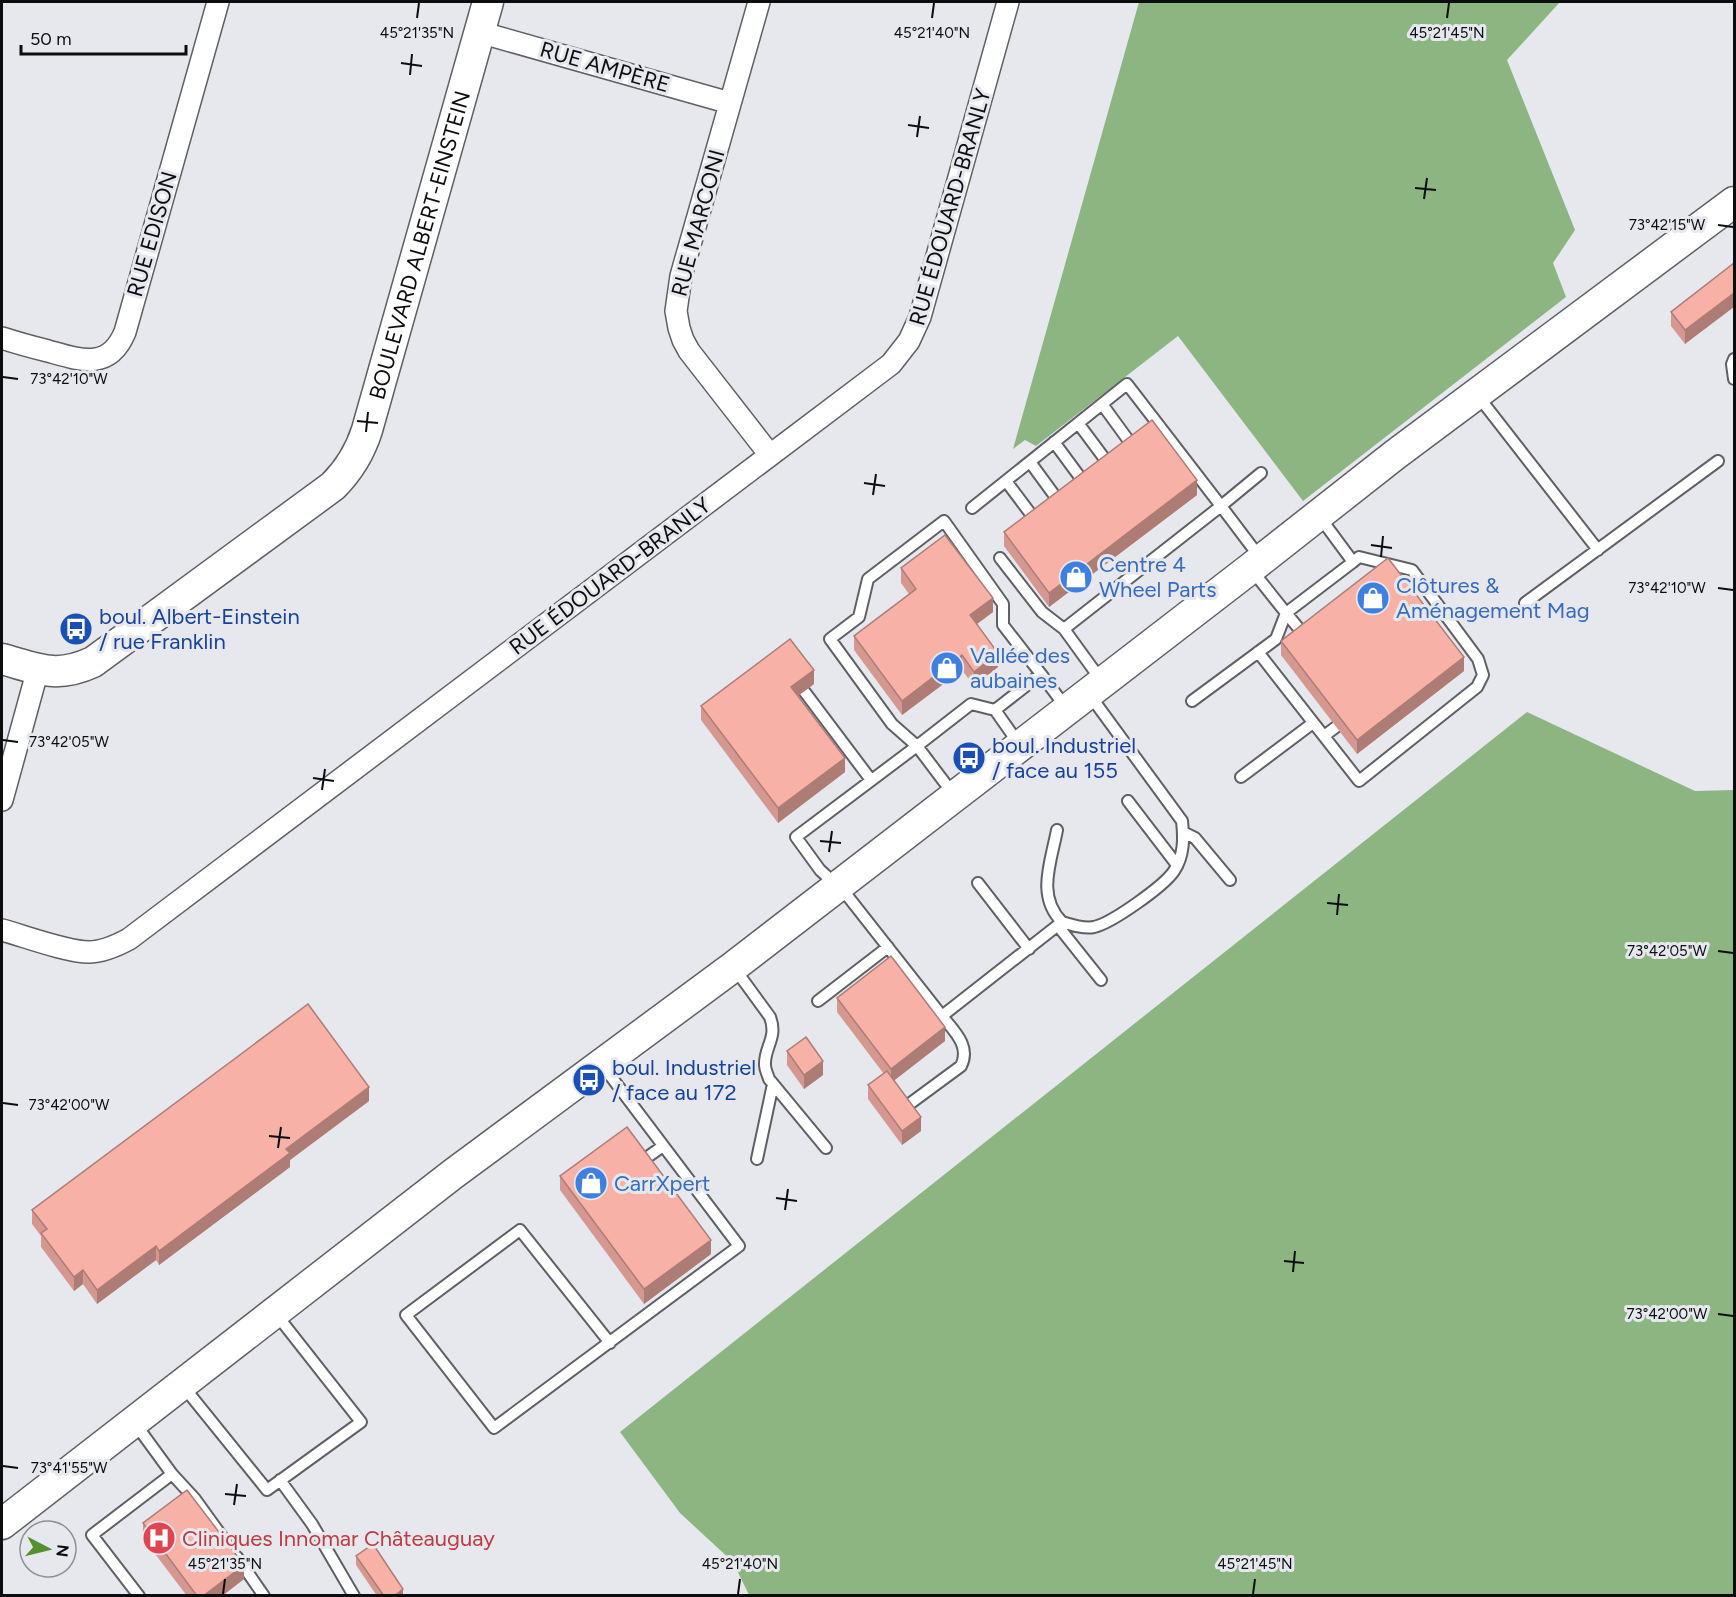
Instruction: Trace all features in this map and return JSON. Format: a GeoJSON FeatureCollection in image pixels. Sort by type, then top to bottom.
{"type":"FeatureCollection","features":[{"type":"Feature","properties":{"kind":"street","name":"RUE EDISON"},"geometry":{"type":"LineString","coordinates":[[2,338],[80,360],[98,360],[118,345],[125,332],[218,2]]}},
{"type":"Feature","properties":{"kind":"street","name":"BOULEVARD ALBERT-EINSTEIN"},"geometry":{"type":"LineString","coordinates":[[2,659],[38,669],[65,672],[80,668],[108,652],[333,486],[350,466],[367,430],[488,2]]}},
{"type":"Feature","properties":{"kind":"street","name":"RUE MARCONI"},"geometry":{"type":"LineString","coordinates":[[759,2],[678,290],[677,320],[689,351],[770,455]]}},
{"type":"Feature","properties":{"kind":"street","name":"RUE ÉDOUARD-BRANLY"},"geometry":{"type":"LineString","coordinates":[[2,930],[89,952],[116,946],[129,939],[883,371],[899,355],[915,330],[1008,2]]}},
{"type":"Feature","properties":{"kind":"street","name":"RUE AMPÈRE"},"geometry":{"type":"LineString","coordinates":[[479,32],[730,103]]}},
{"type":"Feature","properties":{"kind":"street"},"geometry":{"type":"LineString","coordinates":[[2,1524],[453,1174],[733,967],[1476,394],[1734,202]]}},
{"type":"Feature","properties":{"kind":"street"},"geometry":{"type":"LineString","coordinates":[[2,800],[38,669]]}},
{"type":"Feature","properties":{"kind":"lane"},"geometry":{"type":"LineString","coordinates":[[1734,359],[1732,364],[1734,380]]}},
{"type":"Feature","properties":{"kind":"lane"},"geometry":{"type":"LineString","coordinates":[[972,508],[1127,384],[1221,506],[1286,613],[1305,636]]}},
{"type":"Feature","properties":{"kind":"lane"},"geometry":{"type":"LineString","coordinates":[[1476,394],[1598,550]]}},
{"type":"Feature","properties":{"kind":"lane"},"geometry":{"type":"LineString","coordinates":[[1102,404],[1134,448]]}},
{"type":"Feature","properties":{"kind":"lane"},"geometry":{"type":"LineString","coordinates":[[1078,423],[1110,466]]}},
{"type":"Feature","properties":{"kind":"lane"},"geometry":{"type":"LineString","coordinates":[[1054,442],[1085,484]]}},
{"type":"Feature","properties":{"kind":"lane"},"geometry":{"type":"LineString","coordinates":[[1525,603],[1718,461]]}},
{"type":"Feature","properties":{"kind":"lane"},"geometry":{"type":"LineString","coordinates":[[1029,462],[1060,503]]}},
{"type":"Feature","properties":{"kind":"lane"},"geometry":{"type":"LineString","coordinates":[[1064,629],[1262,473]]}},
{"type":"Feature","properties":{"kind":"lane"},"geometry":{"type":"LineString","coordinates":[[1006,482],[1036,521]]}},
{"type":"Feature","properties":{"kind":"lane"},"geometry":{"type":"LineString","coordinates":[[1318,515],[1353,562]]}},
{"type":"Feature","properties":{"kind":"lane"},"geometry":{"type":"LineString","coordinates":[[955,795],[917,746],[892,724],[830,639],[859,617],[868,579],[944,521],[1003,604],[1003,625],[1041,674],[1087,695]]}},
{"type":"Feature","properties":{"kind":"lane"},"geometry":{"type":"LineString","coordinates":[[1192,701],[1258,652],[1276,639],[1286,613],[1359,557],[1412,570],[1478,659],[1483,675],[1477,687],[1359,781],[1258,652]]}},
{"type":"Feature","properties":{"kind":"lane"},"geometry":{"type":"LineString","coordinates":[[942,1016],[1060,924],[1091,927],[1107,923],[1163,884],[1174,872],[1181,856],[1182,821],[1087,695],[1064,629],[1042,612],[1000,558]]}},
{"type":"Feature","properties":{"kind":"lane"},"geometry":{"type":"LineString","coordinates":[[995,710],[1041,674]]}},
{"type":"Feature","properties":{"kind":"lane"},"geometry":{"type":"LineString","coordinates":[[804,692],[872,780]]}},
{"type":"Feature","properties":{"kind":"lane"},"geometry":{"type":"LineString","coordinates":[[904,1108],[961,1066],[965,1048],[846,894],[820,870],[796,837],[971,704],[995,710],[1020,745]]}},
{"type":"Feature","properties":{"kind":"lane"},"geometry":{"type":"LineString","coordinates":[[1241,777],[1313,723]]}},
{"type":"Feature","properties":{"kind":"lane"},"geometry":{"type":"LineString","coordinates":[[1324,736],[1336,727]]}},
{"type":"Feature","properties":{"kind":"lane"},"geometry":{"type":"LineString","coordinates":[[1128,801],[1177,865]]}},
{"type":"Feature","properties":{"kind":"lane"},"geometry":{"type":"LineString","coordinates":[[1058,830],[1046,891],[1049,905],[1101,980]]}},
{"type":"Feature","properties":{"kind":"lane"},"geometry":{"type":"LineString","coordinates":[[1183,832],[1196,838],[1230,880]]}},
{"type":"Feature","properties":{"kind":"lane"},"geometry":{"type":"LineString","coordinates":[[978,883],[1029,949]]}},
{"type":"Feature","properties":{"kind":"lane"},"geometry":{"type":"LineString","coordinates":[[818,1000],[888,947]]}},
{"type":"Feature","properties":{"kind":"lane"},"geometry":{"type":"LineString","coordinates":[[733,967],[771,1017],[773,1035],[764,1066],[773,1084],[826,1148]]}},
{"type":"Feature","properties":{"kind":"lane"},"geometry":{"type":"LineString","coordinates":[[600,1064],[739,1246],[610,1343],[494,1428],[406,1315],[520,1230],[610,1343]]}},
{"type":"Feature","properties":{"kind":"lane"},"geometry":{"type":"LineString","coordinates":[[757,1159],[773,1084]]}},
{"type":"Feature","properties":{"kind":"lane"},"geometry":{"type":"LineString","coordinates":[[642,1161],[663,1146]]}},
{"type":"Feature","properties":{"kind":"lane"},"geometry":{"type":"LineString","coordinates":[[181,1384],[267,1490],[361,1422],[274,1312]]}},
{"type":"Feature","properties":{"kind":"lane"},"geometry":{"type":"LineString","coordinates":[[134,1422],[172,1474],[195,1499],[264,1596]]}},
{"type":"Feature","properties":{"kind":"lane"},"geometry":{"type":"LineString","coordinates":[[139,1596],[92,1534],[172,1474]]}},
{"type":"Feature","properties":{"kind":"lane"},"geometry":{"type":"LineString","coordinates":[[280,1480],[312,1524],[354,1596]]}},
{"type":"Feature","properties":{"kind":"green space"},"geometry":{"type":"Polygon","coordinates":[[[1139,2],[1560,2],[1507,60],[1575,230],[1553,263],[1566,297],[1303,501],[1178,336],[1036,446],[1025,440],[1013,449],[1139,2]]]}},
{"type":"Feature","properties":{"kind":"green space"},"geometry":{"type":"Polygon","coordinates":[[[1527,712],[1695,791],[1734,790],[1734,1595],[749,1595],[733,1562],[680,1513],[620,1432],[1527,712]]]}},
{"type":"Feature","properties":{"kind":"building"},"geometry":{"type":"Polygon","coordinates":[[[1734,263],[1734,293],[1685,330],[1671,312],[1734,263]]]}},
{"type":"Feature","properties":{"kind":"building"},"geometry":{"type":"Polygon","coordinates":[[[1152,420],[1197,480],[1049,593],[1004,532],[1152,420]]]}},
{"type":"Feature","properties":{"kind":"building"},"geometry":{"type":"Polygon","coordinates":[[[945,535],[993,598],[970,615],[998,653],[974,672],[962,655],[902,701],[854,636],[916,589],[901,568],[945,535]]]}},
{"type":"Feature","properties":{"kind":"building"},"geometry":{"type":"Polygon","coordinates":[[[1388,558],[1464,657],[1357,740],[1281,641],[1388,558]]]}},
{"type":"Feature","properties":{"kind":"building"},"geometry":{"type":"Polygon","coordinates":[[[790,639],[814,670],[791,687],[845,758],[778,808],[701,706],[790,639]]]}},
{"type":"Feature","properties":{"kind":"building"},"geometry":{"type":"Polygon","coordinates":[[[891,956],[945,1027],[891,1069],[837,998],[891,956]]]}},
{"type":"Feature","properties":{"kind":"building"},"geometry":{"type":"Polygon","coordinates":[[[308,1004],[369,1087],[286,1149],[290,1153],[159,1251],[156,1246],[97,1290],[83,1270],[74,1277],[41,1233],[47,1229],[32,1210],[308,1004]]]}},
{"type":"Feature","properties":{"kind":"building"},"geometry":{"type":"Polygon","coordinates":[[[806,1037],[823,1061],[804,1075],[787,1051],[806,1037]]]}},
{"type":"Feature","properties":{"kind":"building"},"geometry":{"type":"Polygon","coordinates":[[[887,1071],[921,1117],[902,1131],[868,1085],[887,1071]]]}},
{"type":"Feature","properties":{"kind":"building"},"geometry":{"type":"Polygon","coordinates":[[[627,1127],[711,1240],[644,1289],[560,1176],[627,1127]]]}},
{"type":"Feature","properties":{"kind":"building"},"geometry":{"type":"Polygon","coordinates":[[[187,1490],[244,1565],[203,1596],[197,1596],[143,1523],[187,1490]]]}},
{"type":"Feature","properties":{"kind":"building"},"geometry":{"type":"Polygon","coordinates":[[[373,1544],[403,1589],[394,1596],[384,1596],[356,1556],[373,1544]]]}},
{"type":"Feature","properties":{"kind":"place","name":"Centre 4 Wheel Parts"},"geometry":{"type":"Point","coordinates":[1076,577]}},
{"type":"Feature","properties":{"kind":"place","name":"Clôtures & Aménagement Mag"},"geometry":{"type":"Point","coordinates":[1373,598]}},
{"type":"Feature","properties":{"kind":"place","name":"boul. Albert-Einstein / rue Franklin"},"geometry":{"type":"Point","coordinates":[76,629]}},
{"type":"Feature","properties":{"kind":"place","name":"Vallée des aubaines"},"geometry":{"type":"Point","coordinates":[947,668]}},
{"type":"Feature","properties":{"kind":"place","name":"boul. Industriel / face au 155"},"geometry":{"type":"Point","coordinates":[969,758]}},
{"type":"Feature","properties":{"kind":"place","name":"boul. Industriel / face au 172"},"geometry":{"type":"Point","coordinates":[589,1080]}},
{"type":"Feature","properties":{"kind":"place","name":"CarrXpert"},"geometry":{"type":"Point","coordinates":[591,1183]}},
{"type":"Feature","properties":{"kind":"place","name":"Cliniques Innomar Châteauguay"},"geometry":{"type":"Point","coordinates":[159,1538]}}]}
